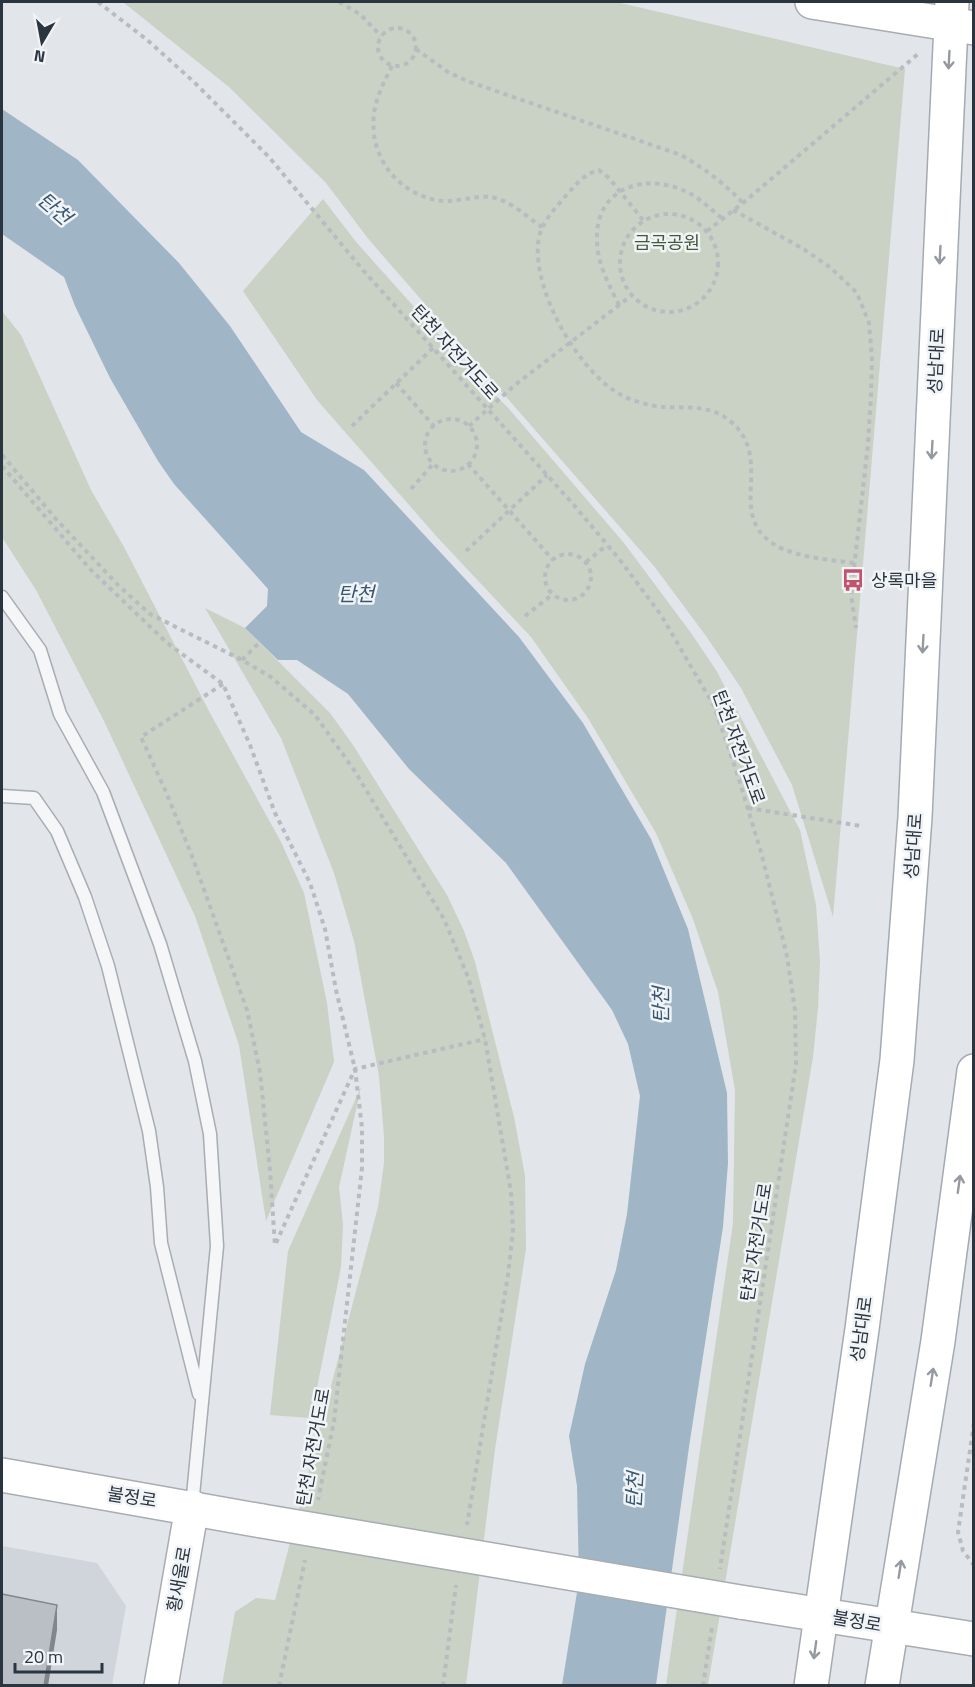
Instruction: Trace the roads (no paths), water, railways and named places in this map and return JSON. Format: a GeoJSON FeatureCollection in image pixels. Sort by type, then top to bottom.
{"type":"FeatureCollection","features":[{"type":"Feature","properties":{"kind":"main road"},"geometry":{"type":"LineString","coordinates":[[812,2],[959,18]]}},
{"type":"Feature","properties":{"kind":"main road","name":"성남대로"},"geometry":{"type":"LineString","coordinates":[[810,1686],[862,1329],[897,1060],[915,817],[959,18]]}},
{"type":"Feature","properties":{"kind":"main road"},"geometry":{"type":"LineString","coordinates":[[882,1686],[938,1341],[974,1071]]}},
{"type":"Feature","properties":{"kind":"main road","name":"불정로"},"geometry":{"type":"LineString","coordinates":[[2,1475],[724,1599],[974,1639]]}},
{"type":"Feature","properties":{"kind":"main road","name":"황새울로"},"geometry":{"type":"LineString","coordinates":[[161,1686],[192,1507]]}},
{"type":"Feature","properties":{"kind":"lane"},"geometry":{"type":"LineString","coordinates":[[2,597],[40,650],[60,714],[103,792],[159,944],[195,1061],[210,1134],[218,1246],[192,1507]]}},
{"type":"Feature","properties":{"kind":"lane"},"geometry":{"type":"LineString","coordinates":[[2,796],[34,798],[57,831],[86,897],[111,977],[149,1131],[157,1187],[161,1243],[202,1404]]}},
{"type":"Feature","properties":{"kind":"water","name":"탄천"},"geometry":{"type":"Polygon","coordinates":[[[2,109],[78,160],[179,263],[230,326],[301,432],[364,470],[519,637],[583,723],[651,839],[688,929],[727,1093],[728,1163],[723,1227],[656,1685],[562,1685],[579,1580],[577,1486],[569,1436],[585,1364],[616,1270],[627,1214],[640,1096],[628,1044],[612,1010],[506,863],[409,769],[348,694],[297,660],[278,660],[245,628],[267,606],[268,589],[174,484],[158,461],[110,378],[75,306],[64,277],[2,234],[2,109]]]}},
{"type":"Feature","properties":{"kind":"place","name":"상록마을"},"geometry":{"type":"Point","coordinates":[853,580]}},
{"type":"Feature","properties":{"kind":"park label","name":"금곡공원"},"geometry":{"type":"Point","coordinates":[667,242]}}]}
